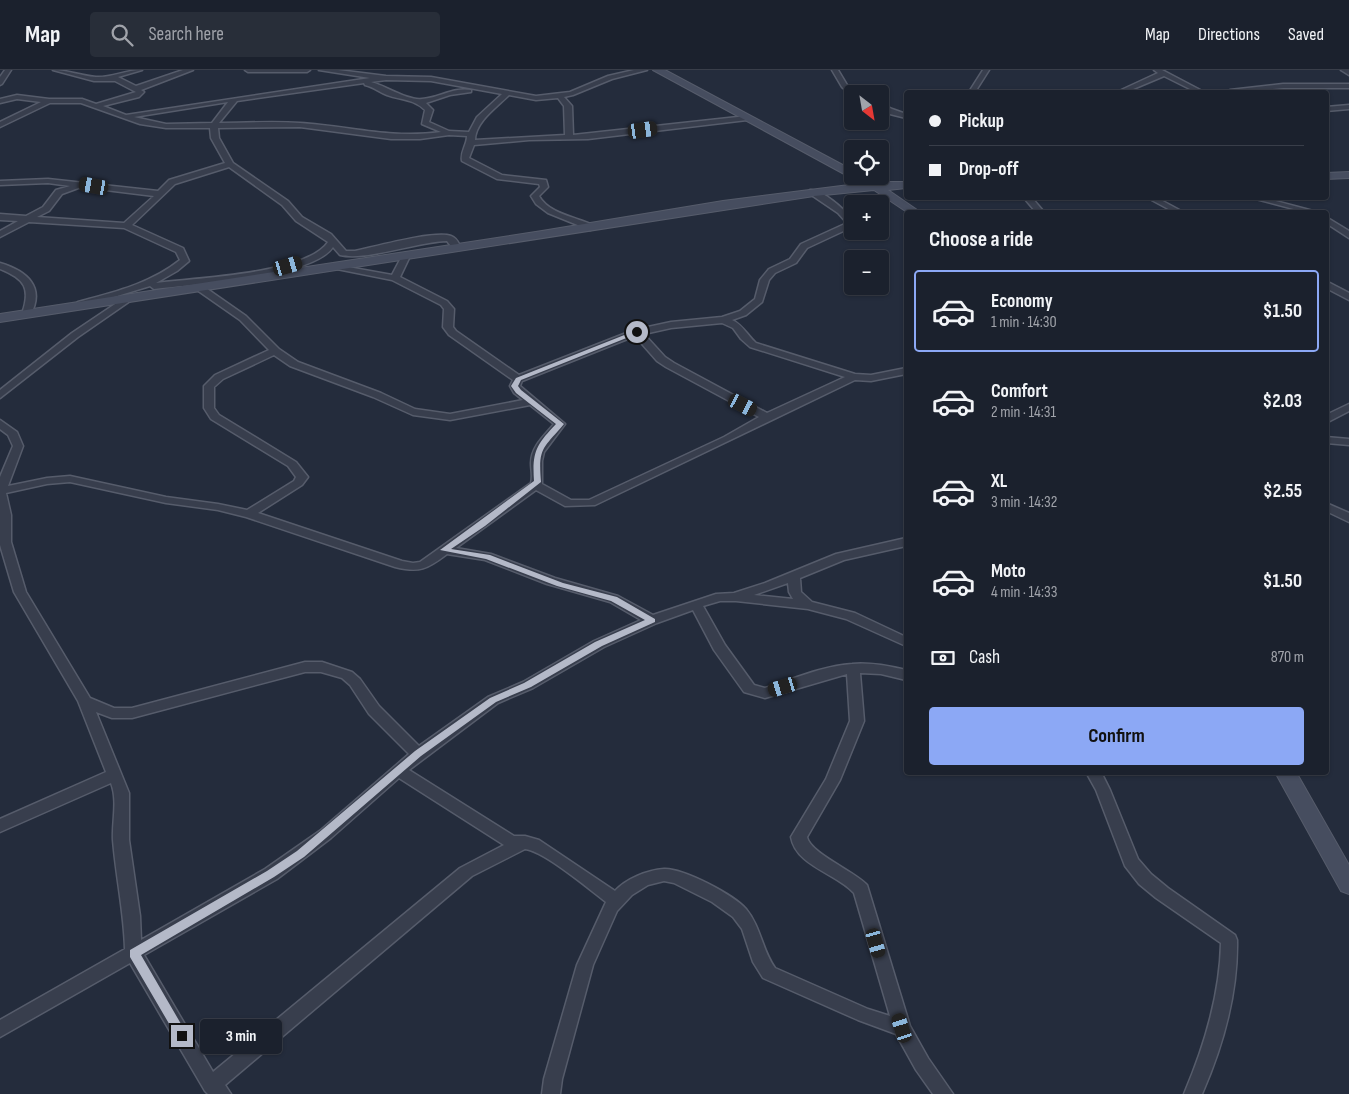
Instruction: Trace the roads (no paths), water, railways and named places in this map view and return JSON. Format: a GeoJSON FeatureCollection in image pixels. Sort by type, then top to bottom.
{"type":"FeatureCollection","features":[{"type":"Feature","properties":{"kind":"street"},"geometry":{"type":"LineString","coordinates":[[0,83],[8,70]]}},
{"type":"Feature","properties":{"kind":"street"},"geometry":{"type":"LineString","coordinates":[[56,70],[101,80],[116,80],[140,92],[136,95],[95,106]]}},
{"type":"Feature","properties":{"kind":"street"},"geometry":{"type":"LineString","coordinates":[[101,80],[139,70]]}},
{"type":"Feature","properties":{"kind":"street"},"geometry":{"type":"LineString","coordinates":[[136,89],[190,70]]}},
{"type":"Feature","properties":{"kind":"street"},"geometry":{"type":"LineString","coordinates":[[248,70],[307,70]]}},
{"type":"Feature","properties":{"kind":"street"},"geometry":{"type":"LineString","coordinates":[[322,70],[386,78],[419,78],[536,98],[560,96],[605,79],[644,70]]}},
{"type":"Feature","properties":{"kind":"street"},"geometry":{"type":"LineString","coordinates":[[658,70],[844,170]]}},
{"type":"Feature","properties":{"kind":"street"},"geometry":{"type":"LineString","coordinates":[[834,70],[844,86]]}},
{"type":"Feature","properties":{"kind":"street"},"geometry":{"type":"LineString","coordinates":[[973,90],[986,70]]}},
{"type":"Feature","properties":{"kind":"street"},"geometry":{"type":"LineString","coordinates":[[1344,70],[1349,73]]}},
{"type":"Feature","properties":{"kind":"street"},"geometry":{"type":"LineString","coordinates":[[1125,90],[1160,72],[1196,90]]}},
{"type":"Feature","properties":{"kind":"street"},"geometry":{"type":"LineString","coordinates":[[124,116],[386,78]]}},
{"type":"Feature","properties":{"kind":"street"},"geometry":{"type":"LineString","coordinates":[[354,84],[378,85],[385,91],[421,102],[428,110],[425,122],[427,124],[471,139],[588,137],[747,118]]}},
{"type":"Feature","properties":{"kind":"street"},"geometry":{"type":"LineString","coordinates":[[1248,90],[1283,86],[1349,86]]}},
{"type":"Feature","properties":{"kind":"street"},"geometry":{"type":"LineString","coordinates":[[421,102],[455,92],[491,91]]}},
{"type":"Feature","properties":{"kind":"street"},"geometry":{"type":"LineString","coordinates":[[0,93],[11,97],[49,101],[73,100],[88,102],[148,124],[166,126],[315,126],[391,137],[420,137],[449,133]]}},
{"type":"Feature","properties":{"kind":"street"},"geometry":{"type":"LineString","coordinates":[[506,94],[480,118],[464,156],[469,162],[500,177],[543,182],[544,187],[535,196],[540,204],[551,212],[578,220],[590,227]]}},
{"type":"Feature","properties":{"kind":"street"},"geometry":{"type":"LineString","coordinates":[[560,96],[568,106],[569,136]]}},
{"type":"Feature","properties":{"kind":"street"},"geometry":{"type":"LineString","coordinates":[[0,101],[11,97]]}},
{"type":"Feature","properties":{"kind":"street"},"geometry":{"type":"LineString","coordinates":[[235,99],[221,114],[214,126],[215,138],[230,164],[285,203],[299,219],[333,241],[343,252],[351,254],[442,238],[452,240],[457,248]]}},
{"type":"Feature","properties":{"kind":"street"},"geometry":{"type":"LineString","coordinates":[[0,125],[49,101]]}},
{"type":"Feature","properties":{"kind":"street"},"geometry":{"type":"LineString","coordinates":[[1329,109],[1349,107]]}},
{"type":"Feature","properties":{"kind":"street"},"geometry":{"type":"LineString","coordinates":[[889,111],[904,115]]}},
{"type":"Feature","properties":{"kind":"street"},"geometry":{"type":"LineString","coordinates":[[126,226],[144,211],[172,182],[230,164]]}},
{"type":"Feature","properties":{"kind":"street"},"geometry":{"type":"LineString","coordinates":[[1329,176],[1349,176]]}},
{"type":"Feature","properties":{"kind":"street"},"geometry":{"type":"LineString","coordinates":[[0,183],[40,180],[160,194]]}},
{"type":"Feature","properties":{"kind":"street"},"geometry":{"type":"LineString","coordinates":[[0,234],[30,219],[52,204],[59,192],[84,184]]}},
{"type":"Feature","properties":{"kind":"street"},"geometry":{"type":"LineString","coordinates":[[873,185],[911,210]]}},
{"type":"Feature","properties":{"kind":"street"},"geometry":{"type":"LineString","coordinates":[[129,294],[200,288],[813,192],[904,185]]}},
{"type":"Feature","properties":{"kind":"street"},"geometry":{"type":"LineString","coordinates":[[0,491],[47,481],[70,479],[166,500],[218,507],[249,514],[406,566],[424,565],[536,485],[538,478],[536,459],[542,443],[560,424],[530,402],[515,386],[518,379],[637,332],[671,325],[723,320],[750,309],[758,300],[765,280],[772,271],[793,262],[804,246],[852,224],[840,211],[813,192]]}},
{"type":"Feature","properties":{"kind":"street"},"geometry":{"type":"LineString","coordinates":[[1030,200],[1038,210]]}},
{"type":"Feature","properties":{"kind":"street"},"geometry":{"type":"LineString","coordinates":[[1156,200],[1175,210]]}},
{"type":"Feature","properties":{"kind":"street"},"geometry":{"type":"LineString","coordinates":[[1264,200],[1305,210]]}},
{"type":"Feature","properties":{"kind":"street"},"geometry":{"type":"LineString","coordinates":[[0,217],[126,226],[180,250],[185,262],[168,275],[129,294],[0,395]]}},
{"type":"Feature","properties":{"kind":"street"},"geometry":{"type":"LineString","coordinates":[[1329,222],[1349,235]]}},
{"type":"Feature","properties":{"kind":"street"},"geometry":{"type":"LineString","coordinates":[[0,318],[69,308],[129,294],[288,266],[318,256],[326,251],[333,241]]}},
{"type":"Feature","properties":{"kind":"street"},"geometry":{"type":"LineString","coordinates":[[395,278],[406,256]]}},
{"type":"Feature","properties":{"kind":"street"},"geometry":{"type":"LineString","coordinates":[[0,266],[23,277],[30,284],[32,303],[27,314]]}},
{"type":"Feature","properties":{"kind":"street"},"geometry":{"type":"LineString","coordinates":[[340,267],[395,278],[444,304],[449,309],[448,327],[452,333],[518,379]]}},
{"type":"Feature","properties":{"kind":"street"},"geometry":{"type":"LineString","coordinates":[[1329,286],[1349,297]]}},
{"type":"Feature","properties":{"kind":"street"},"geometry":{"type":"LineString","coordinates":[[200,288],[243,318],[275,351],[294,364],[377,395],[413,412],[450,417],[530,402]]}},
{"type":"Feature","properties":{"kind":"street"},"geometry":{"type":"LineString","coordinates":[[723,320],[738,326],[744,337],[753,345],[854,377],[871,378],[904,371]]}},
{"type":"Feature","properties":{"kind":"street"},"geometry":{"type":"LineString","coordinates":[[637,332],[661,359],[670,365],[767,418]]}},
{"type":"Feature","properties":{"kind":"street"},"geometry":{"type":"LineString","coordinates":[[249,514],[298,483],[302,477],[292,464],[215,417],[209,408],[209,386],[219,377],[275,351]]}},
{"type":"Feature","properties":{"kind":"street"},"geometry":{"type":"LineString","coordinates":[[536,485],[568,504],[591,503],[854,377]]}},
{"type":"Feature","properties":{"kind":"street"},"geometry":{"type":"LineString","coordinates":[[1329,418],[1349,407]]}},
{"type":"Feature","properties":{"kind":"street"},"geometry":{"type":"LineString","coordinates":[[0,423],[13,434],[18,446],[0,491],[5,514],[5,542],[20,592],[85,702],[114,775],[120,785],[123,801],[121,840],[132,916],[134,954],[217,1089],[466,872],[525,842]]}},
{"type":"Feature","properties":{"kind":"street"},"geometry":{"type":"LineString","coordinates":[[1329,440],[1349,442]]}},
{"type":"Feature","properties":{"kind":"street"},"geometry":{"type":"LineString","coordinates":[[1329,508],[1349,518]]}},
{"type":"Feature","properties":{"kind":"street"},"geometry":{"type":"LineString","coordinates":[[735,597],[847,555],[904,542]]}},
{"type":"Feature","properties":{"kind":"street"},"geometry":{"type":"LineString","coordinates":[[444,550],[487,557],[551,581],[614,599],[652,620]]}},
{"type":"Feature","properties":{"kind":"street"},"geometry":{"type":"LineString","coordinates":[[794,576],[795,592],[799,599],[808,605]]}},
{"type":"Feature","properties":{"kind":"street"},"geometry":{"type":"LineString","coordinates":[[0,1029],[271,874],[300,854],[418,754],[493,700],[528,685],[598,644],[652,620],[696,604],[720,598],[735,597],[808,605],[850,616],[904,641]]}},
{"type":"Feature","properties":{"kind":"street"},"geometry":{"type":"LineString","coordinates":[[696,604],[719,646],[748,689],[755,692],[765,692],[836,671],[853,668],[881,669],[904,675]]}},
{"type":"Feature","properties":{"kind":"street"},"geometry":{"type":"LineString","coordinates":[[85,702],[112,713],[132,713],[305,667],[322,667],[347,676],[355,682],[374,710],[418,754]]}},
{"type":"Feature","properties":{"kind":"street"},"geometry":{"type":"LineString","coordinates":[[853,668],[857,721],[833,780],[799,836],[800,843],[809,853],[848,876],[861,890],[902,1028],[922,1064],[944,1094]]}},
{"type":"Feature","properties":{"kind":"street"},"geometry":{"type":"LineString","coordinates":[[399,772],[511,842],[534,844],[616,900]]}},
{"type":"Feature","properties":{"kind":"street"},"geometry":{"type":"LineString","coordinates":[[0,826],[114,775]]}},
{"type":"Feature","properties":{"kind":"street"},"geometry":{"type":"LineString","coordinates":[[1095,775],[1103,790],[1131,862],[1145,879],[1162,893],[1229,940],[1224,991],[1210,1045],[1193,1094]]}},
{"type":"Feature","properties":{"kind":"street"},"geometry":{"type":"LineString","coordinates":[[1287,775],[1349,885]]}},
{"type":"Feature","properties":{"kind":"street"},"geometry":{"type":"LineString","coordinates":[[551,1094],[553,1078],[584,964],[616,900],[626,890],[644,880],[664,875],[677,877],[718,897],[738,912],[749,926],[761,962],[769,973],[864,1014],[902,1028]]}}]}
